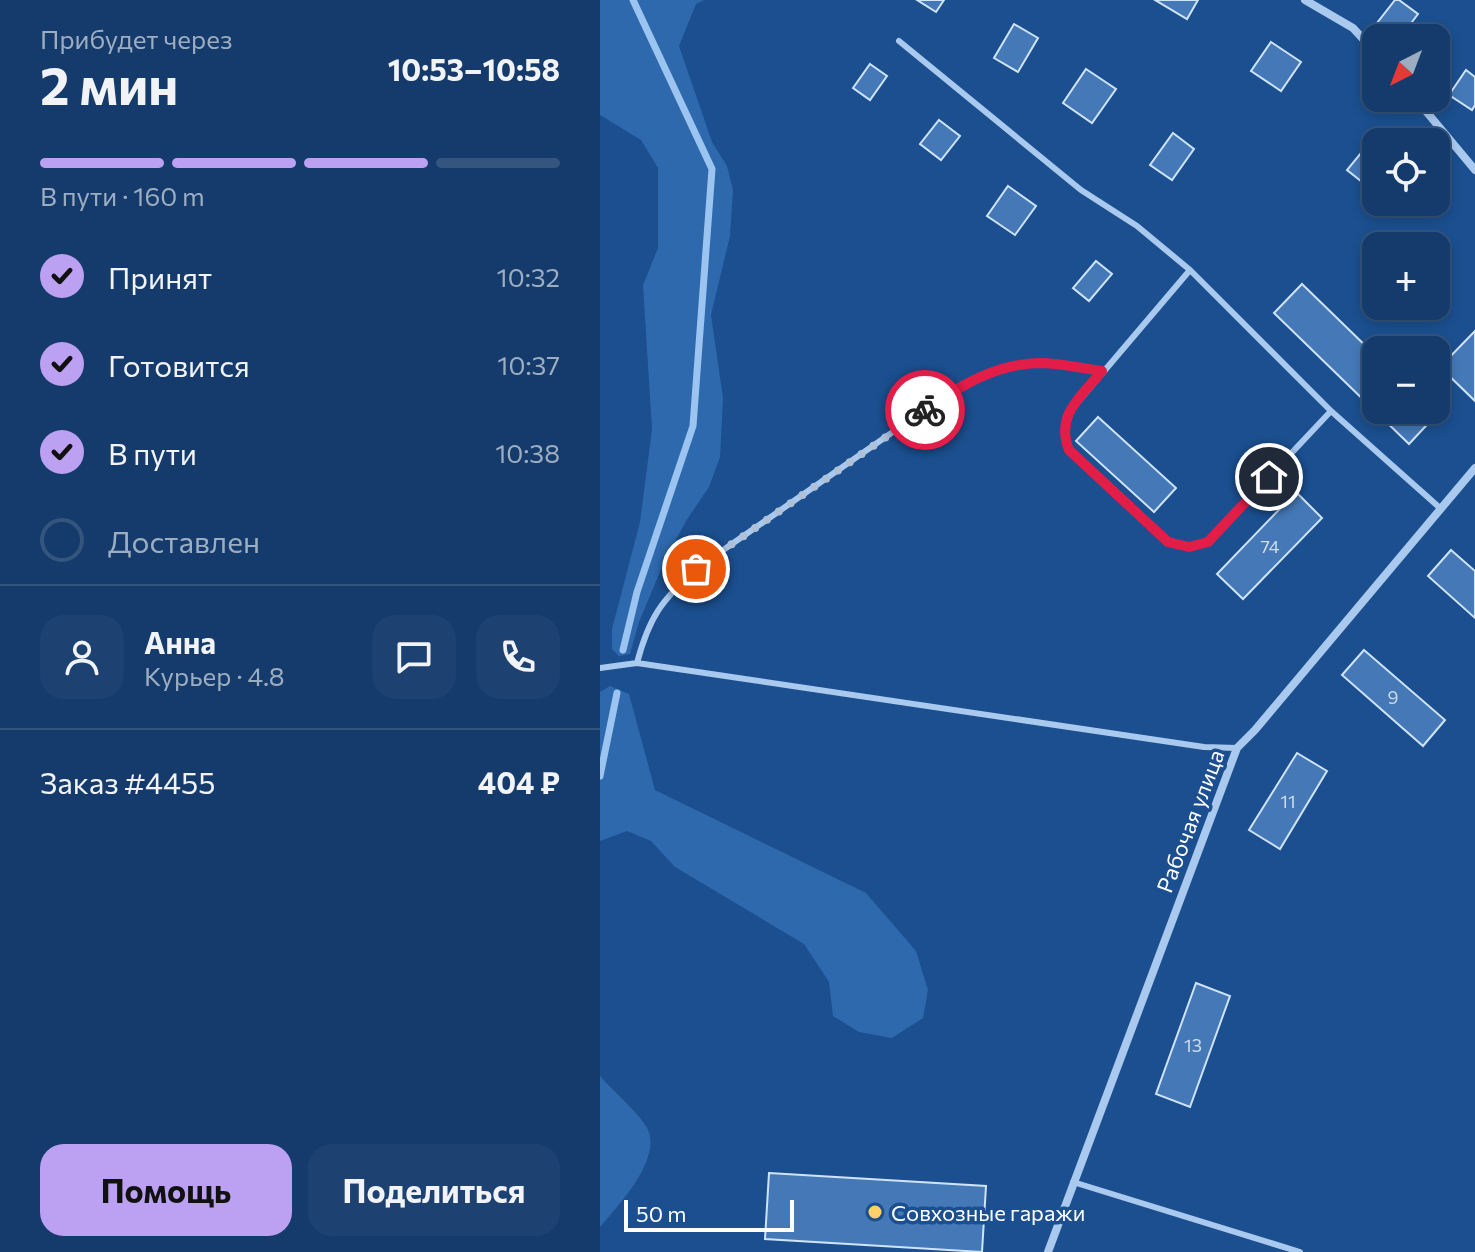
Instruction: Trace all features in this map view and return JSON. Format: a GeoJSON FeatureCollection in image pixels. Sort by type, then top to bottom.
{"type":"FeatureCollection","features":[{"type":"Feature","properties":{"kind":"street"},"geometry":{"type":"LineString","coordinates":[[1305,0],[1353,28],[1362,38]]}},
{"type":"Feature","properties":{"kind":"street"},"geometry":{"type":"LineString","coordinates":[[1427,112],[1475,170]]}},
{"type":"Feature","properties":{"kind":"street","name":"Рабочая улица"},"geometry":{"type":"LineString","coordinates":[[1048,1252],[1237,748],[1475,468]]}},
{"type":"Feature","properties":{"kind":"lane"},"geometry":{"type":"LineString","coordinates":[[899,41],[1081,190],[1137,226],[1190,270],[1331,411],[1440,508]]}},
{"type":"Feature","properties":{"kind":"lane"},"geometry":{"type":"LineString","coordinates":[[1190,270],[1066,416],[1064,436],[1069,450],[1168,542],[1189,547],[1208,542],[1331,411]]}},
{"type":"Feature","properties":{"kind":"lane"},"geometry":{"type":"LineString","coordinates":[[637,663],[645,633],[665,597],[696,569],[956,388],[999,369],[1040,363],[1102,371]]}},
{"type":"Feature","properties":{"kind":"lane"},"geometry":{"type":"LineString","coordinates":[[600,668],[637,663],[1204,747],[1237,748]]}},
{"type":"Feature","properties":{"kind":"lane"},"geometry":{"type":"LineString","coordinates":[[1073,1182],[1300,1252]]}},
{"type":"Feature","properties":{"kind":"shaded area"},"geometry":{"type":"Polygon","coordinates":[[[600,0],[704,0],[696,4],[679,46],[712,142],[727,166],[733,190],[730,236],[711,315],[723,398],[720,457],[709,487],[665,560],[639,622],[630,654],[619,656],[612,649],[612,629],[640,522],[652,429],[643,285],[658,248],[658,168],[641,140],[600,115],[600,0]]]}},
{"type":"Feature","properties":{"kind":"shaded area"},"geometry":{"type":"Polygon","coordinates":[[[610,686],[629,694],[655,790],[866,893],[916,951],[928,990],[923,1018],[892,1038],[859,1032],[833,1016],[829,982],[804,944],[675,867],[651,841],[627,831],[600,841],[600,692],[610,686]]]}},
{"type":"Feature","properties":{"kind":"shaded area"},"geometry":{"type":"Polygon","coordinates":[[[600,1076],[646,1126],[650,1151],[637,1180],[600,1227],[600,1076]]]}},
{"type":"Feature","properties":{"kind":"building"},"geometry":{"type":"Polygon","coordinates":[[[917,0],[944,0],[936,12],[917,0]]]}},
{"type":"Feature","properties":{"kind":"building"},"geometry":{"type":"Polygon","coordinates":[[[1155,0],[1198,0],[1187,19],[1155,0]]]}},
{"type":"Feature","properties":{"kind":"building"},"geometry":{"type":"Polygon","coordinates":[[[1395,0],[1418,14],[1410,24],[1377,23],[1395,0]]]}},
{"type":"Feature","properties":{"kind":"building"},"geometry":{"type":"Polygon","coordinates":[[[1014,24],[1038,38],[1018,72],[994,58],[1014,24]]]}},
{"type":"Feature","properties":{"kind":"building"},"geometry":{"type":"Polygon","coordinates":[[[1271,42],[1301,62],[1281,91],[1251,71],[1271,42]]]}},
{"type":"Feature","properties":{"kind":"building"},"geometry":{"type":"Polygon","coordinates":[[[870,64],[887,76],[870,100],[853,88],[870,64]]]}},
{"type":"Feature","properties":{"kind":"building"},"geometry":{"type":"Polygon","coordinates":[[[1086,69],[1116,89],[1092,123],[1063,103],[1086,69]]]}},
{"type":"Feature","properties":{"kind":"building"},"geometry":{"type":"Polygon","coordinates":[[[1466,70],[1475,77],[1475,105],[1472,110],[1450,94],[1466,70]]]}},
{"type":"Feature","properties":{"kind":"building"},"geometry":{"type":"Polygon","coordinates":[[[939,120],[960,136],[941,160],[920,144],[939,120]]]}},
{"type":"Feature","properties":{"kind":"building"},"geometry":{"type":"Polygon","coordinates":[[[1173,133],[1194,149],[1172,180],[1150,165],[1173,133]]]}},
{"type":"Feature","properties":{"kind":"building"},"geometry":{"type":"Polygon","coordinates":[[[1362,152],[1362,182],[1347,170],[1362,152]]]}},
{"type":"Feature","properties":{"kind":"building"},"geometry":{"type":"Polygon","coordinates":[[[1008,186],[1036,206],[1015,235],[987,216],[1008,186]]]}},
{"type":"Feature","properties":{"kind":"building"},"geometry":{"type":"Polygon","coordinates":[[[1096,261],[1112,274],[1089,301],[1073,288],[1096,261]]]}},
{"type":"Feature","properties":{"kind":"building"},"geometry":{"type":"Polygon","coordinates":[[[1302,284],[1362,342],[1362,398],[1274,313],[1302,284]]]}},
{"type":"Feature","properties":{"kind":"building"},"geometry":{"type":"Polygon","coordinates":[[[1475,331],[1475,401],[1450,377],[1450,357],[1475,331]]]}},
{"type":"Feature","properties":{"kind":"building"},"geometry":{"type":"Polygon","coordinates":[[[1098,417],[1176,488],[1154,512],[1076,441],[1098,417]]]}},
{"type":"Feature","properties":{"kind":"building"},"geometry":{"type":"Polygon","coordinates":[[[1388,424],[1428,424],[1409,444],[1388,424]]]}},
{"type":"Feature","properties":{"kind":"building"},"geometry":{"type":"Polygon","coordinates":[[[1296,492],[1322,518],[1243,599],[1217,574],[1296,492]]]}},
{"type":"Feature","properties":{"kind":"building"},"geometry":{"type":"Polygon","coordinates":[[[1451,550],[1475,571],[1475,618],[1428,576],[1451,550]]]}},
{"type":"Feature","properties":{"kind":"building"},"geometry":{"type":"Polygon","coordinates":[[[1364,650],[1445,720],[1423,746],[1342,675],[1364,650]]]}},
{"type":"Feature","properties":{"kind":"building"},"geometry":{"type":"Polygon","coordinates":[[[1297,753],[1327,771],[1280,849],[1249,830],[1297,753]]]}},
{"type":"Feature","properties":{"kind":"building"},"geometry":{"type":"Polygon","coordinates":[[[1196,983],[1230,996],[1190,1107],[1156,1094],[1196,983]]]}},
{"type":"Feature","properties":{"kind":"building","name":"Совхозные гаражи"},"geometry":{"type":"Polygon","coordinates":[[[769,1173],[986,1186],[982,1252],[765,1239],[769,1173]]]}},
{"type":"Feature","properties":{"kind":"waterway"},"geometry":{"type":"LineString","coordinates":[[623,650],[637,592],[693,426],[712,169],[633,0]]}},
{"type":"Feature","properties":{"kind":"waterway"},"geometry":{"type":"LineString","coordinates":[[600,776],[617,693]]}},
{"type":"Feature","properties":{"kind":"way so far"},"geometry":{"type":"LineString","coordinates":[[696,569],[925,410]]}},
{"type":"Feature","properties":{"kind":"place","name":"Совхозные гаражи"},"geometry":{"type":"Point","coordinates":[875,1212]}},
{"type":"Feature","properties":{"kind":"route"},"geometry":{"type":"LineString","coordinates":[[925,410],[956,388],[999,369],[1040,363],[1102,371],[1066,416],[1064,436],[1069,450],[1168,542],[1189,547],[1208,542],[1269,477]]}}]}
